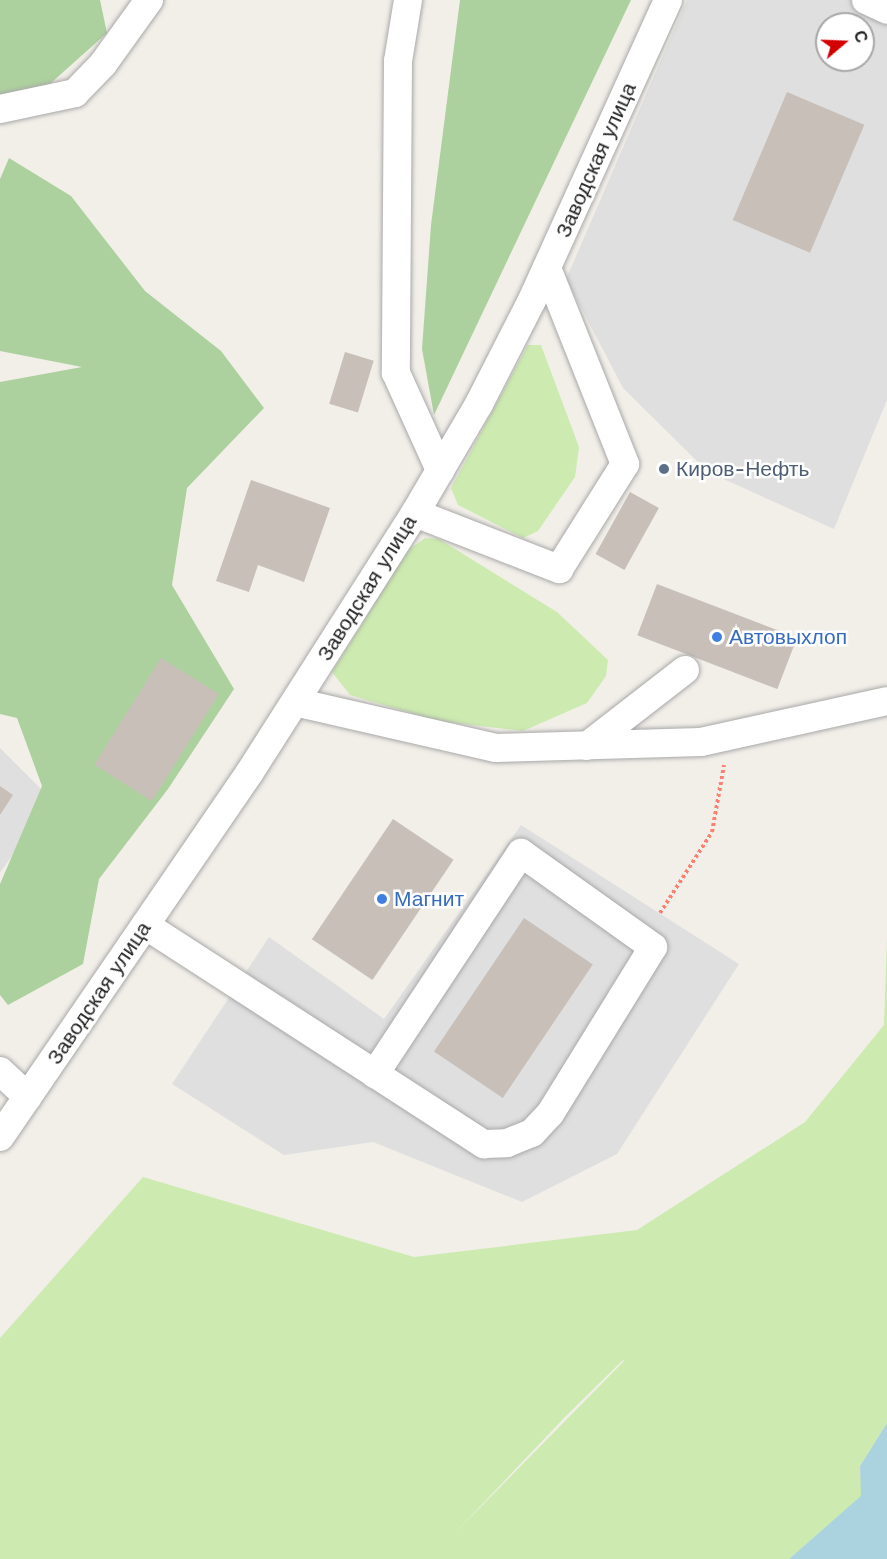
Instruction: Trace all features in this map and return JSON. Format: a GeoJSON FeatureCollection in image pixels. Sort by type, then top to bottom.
{"type":"FeatureCollection","features":[{"type":"Feature","properties":{"kind":"street"},"geometry":{"type":"LineString","coordinates":[[0,109],[75,93],[103,64],[149,0]]}},
{"type":"Feature","properties":{"kind":"street"},"geometry":{"type":"LineString","coordinates":[[408,0],[398,61],[396,373],[440,470]]}},
{"type":"Feature","properties":{"kind":"street","name":"Заводская улица"},"geometry":{"type":"LineString","coordinates":[[0,1137],[146,925],[295,702],[415,513],[479,404],[547,268],[668,0]]}},
{"type":"Feature","properties":{"kind":"street"},"geometry":{"type":"LineString","coordinates":[[866,0],[887,10]]}},
{"type":"Feature","properties":{"kind":"street"},"geometry":{"type":"LineString","coordinates":[[415,513],[559,569],[625,464],[547,268]]}},
{"type":"Feature","properties":{"kind":"street"},"geometry":{"type":"LineString","coordinates":[[587,746],[685,670]]}},
{"type":"Feature","properties":{"kind":"street"},"geometry":{"type":"LineString","coordinates":[[295,702],[496,748],[701,742],[887,701]]}},
{"type":"Feature","properties":{"kind":"street"},"geometry":{"type":"LineString","coordinates":[[146,925],[375,1074],[483,1144],[507,1143],[532,1133],[550,1114],[653,947],[521,853],[375,1074]]}},
{"type":"Feature","properties":{"kind":"street"},"geometry":{"type":"LineString","coordinates":[[0,1071],[28,1097]]}},
{"type":"Feature","properties":{"kind":"path"},"geometry":{"type":"LineString","coordinates":[[660,913],[712,832],[730,736]]}},
{"type":"Feature","properties":{"kind":"shaded area"},"geometry":{"type":"Polygon","coordinates":[[[687,0],[887,0],[887,400],[834,529],[708,472],[623,388],[566,279],[687,0]]]}},
{"type":"Feature","properties":{"kind":"shaded area"},"geometry":{"type":"Polygon","coordinates":[[[0,748],[51,799],[0,873],[0,748]]]}},
{"type":"Feature","properties":{"kind":"shaded area"},"geometry":{"type":"Polygon","coordinates":[[[521,825],[739,964],[617,1154],[522,1202],[373,1142],[284,1155],[172,1084],[269,937],[384,1019],[521,825]]]}},
{"type":"Feature","properties":{"kind":"green space"},"geometry":{"type":"Polygon","coordinates":[[[0,0],[100,0],[107,33],[33,99],[0,95],[0,0]]]}},
{"type":"Feature","properties":{"kind":"green space"},"geometry":{"type":"Polygon","coordinates":[[[460,0],[631,0],[434,415],[422,349],[431,225],[460,0]]]}},
{"type":"Feature","properties":{"kind":"green space"},"geometry":{"type":"Polygon","coordinates":[[[9,158],[71,196],[145,291],[221,351],[264,408],[187,488],[172,585],[234,689],[168,789],[99,879],[83,964],[8,1005],[0,995],[0,884],[42,786],[17,718],[0,714],[0,382],[82,367],[0,351],[0,179],[9,158]]]}},
{"type":"Feature","properties":{"kind":"green space"},"geometry":{"type":"Polygon","coordinates":[[[528,345],[541,345],[579,447],[575,477],[538,531],[523,538],[458,505],[451,488],[528,345]]]}},
{"type":"Feature","properties":{"kind":"green space"},"geometry":{"type":"Polygon","coordinates":[[[425,538],[439,539],[557,612],[608,660],[606,676],[587,703],[523,731],[438,721],[350,695],[332,672],[407,551],[425,538]]]}},
{"type":"Feature","properties":{"kind":"green space"},"geometry":{"type":"Polygon","coordinates":[[[887,937],[887,1423],[860,1466],[862,1496],[789,1559],[0,1559],[0,1338],[143,1177],[414,1257],[637,1230],[805,1122],[884,1025],[887,937]],[[624,1361],[566,1416],[454,1534],[624,1361]]]}},
{"type":"Feature","properties":{"kind":"water"},"geometry":{"type":"Polygon","coordinates":[[[887,1423],[887,1559],[789,1559],[861,1496],[860,1466],[887,1423]]]}},
{"type":"Feature","properties":{"kind":"building"},"geometry":{"type":"Polygon","coordinates":[[[787,92],[864,125],[810,253],[733,220],[787,92]]]}},
{"type":"Feature","properties":{"kind":"building"},"geometry":{"type":"Polygon","coordinates":[[[345,352],[374,361],[358,412],[329,404],[345,352]]]}},
{"type":"Feature","properties":{"kind":"building"},"geometry":{"type":"Polygon","coordinates":[[[251,480],[330,508],[304,582],[258,565],[249,592],[216,581],[251,480]]]}},
{"type":"Feature","properties":{"kind":"building"},"geometry":{"type":"Polygon","coordinates":[[[630,492],[659,508],[624,570],[596,554],[630,492]]]}},
{"type":"Feature","properties":{"kind":"building","name":"Автовыхлоп"},"geometry":{"type":"Polygon","coordinates":[[[657,584],[797,638],[777,689],[637,635],[657,584]]]}},
{"type":"Feature","properties":{"kind":"building"},"geometry":{"type":"Polygon","coordinates":[[[161,658],[219,694],[152,801],[94,765],[161,658]]]}},
{"type":"Feature","properties":{"kind":"building"},"geometry":{"type":"Polygon","coordinates":[[[0,786],[13,795],[0,815],[0,786]]]}},
{"type":"Feature","properties":{"kind":"building","name":"Магнит"},"geometry":{"type":"Polygon","coordinates":[[[393,819],[454,860],[372,980],[312,939],[393,819]]]}},
{"type":"Feature","properties":{"kind":"building"},"geometry":{"type":"Polygon","coordinates":[[[524,918],[593,964],[503,1098],[434,1051],[524,918]]]}},
{"type":"Feature","properties":{"kind":"place","name":"Киров-Нефть"},"geometry":{"type":"Point","coordinates":[664,469]}},
{"type":"Feature","properties":{"kind":"place","name":"Автовыхлоп"},"geometry":{"type":"Point","coordinates":[717,637]}},
{"type":"Feature","properties":{"kind":"place","name":"Магнит"},"geometry":{"type":"Point","coordinates":[382,899]}}]}
